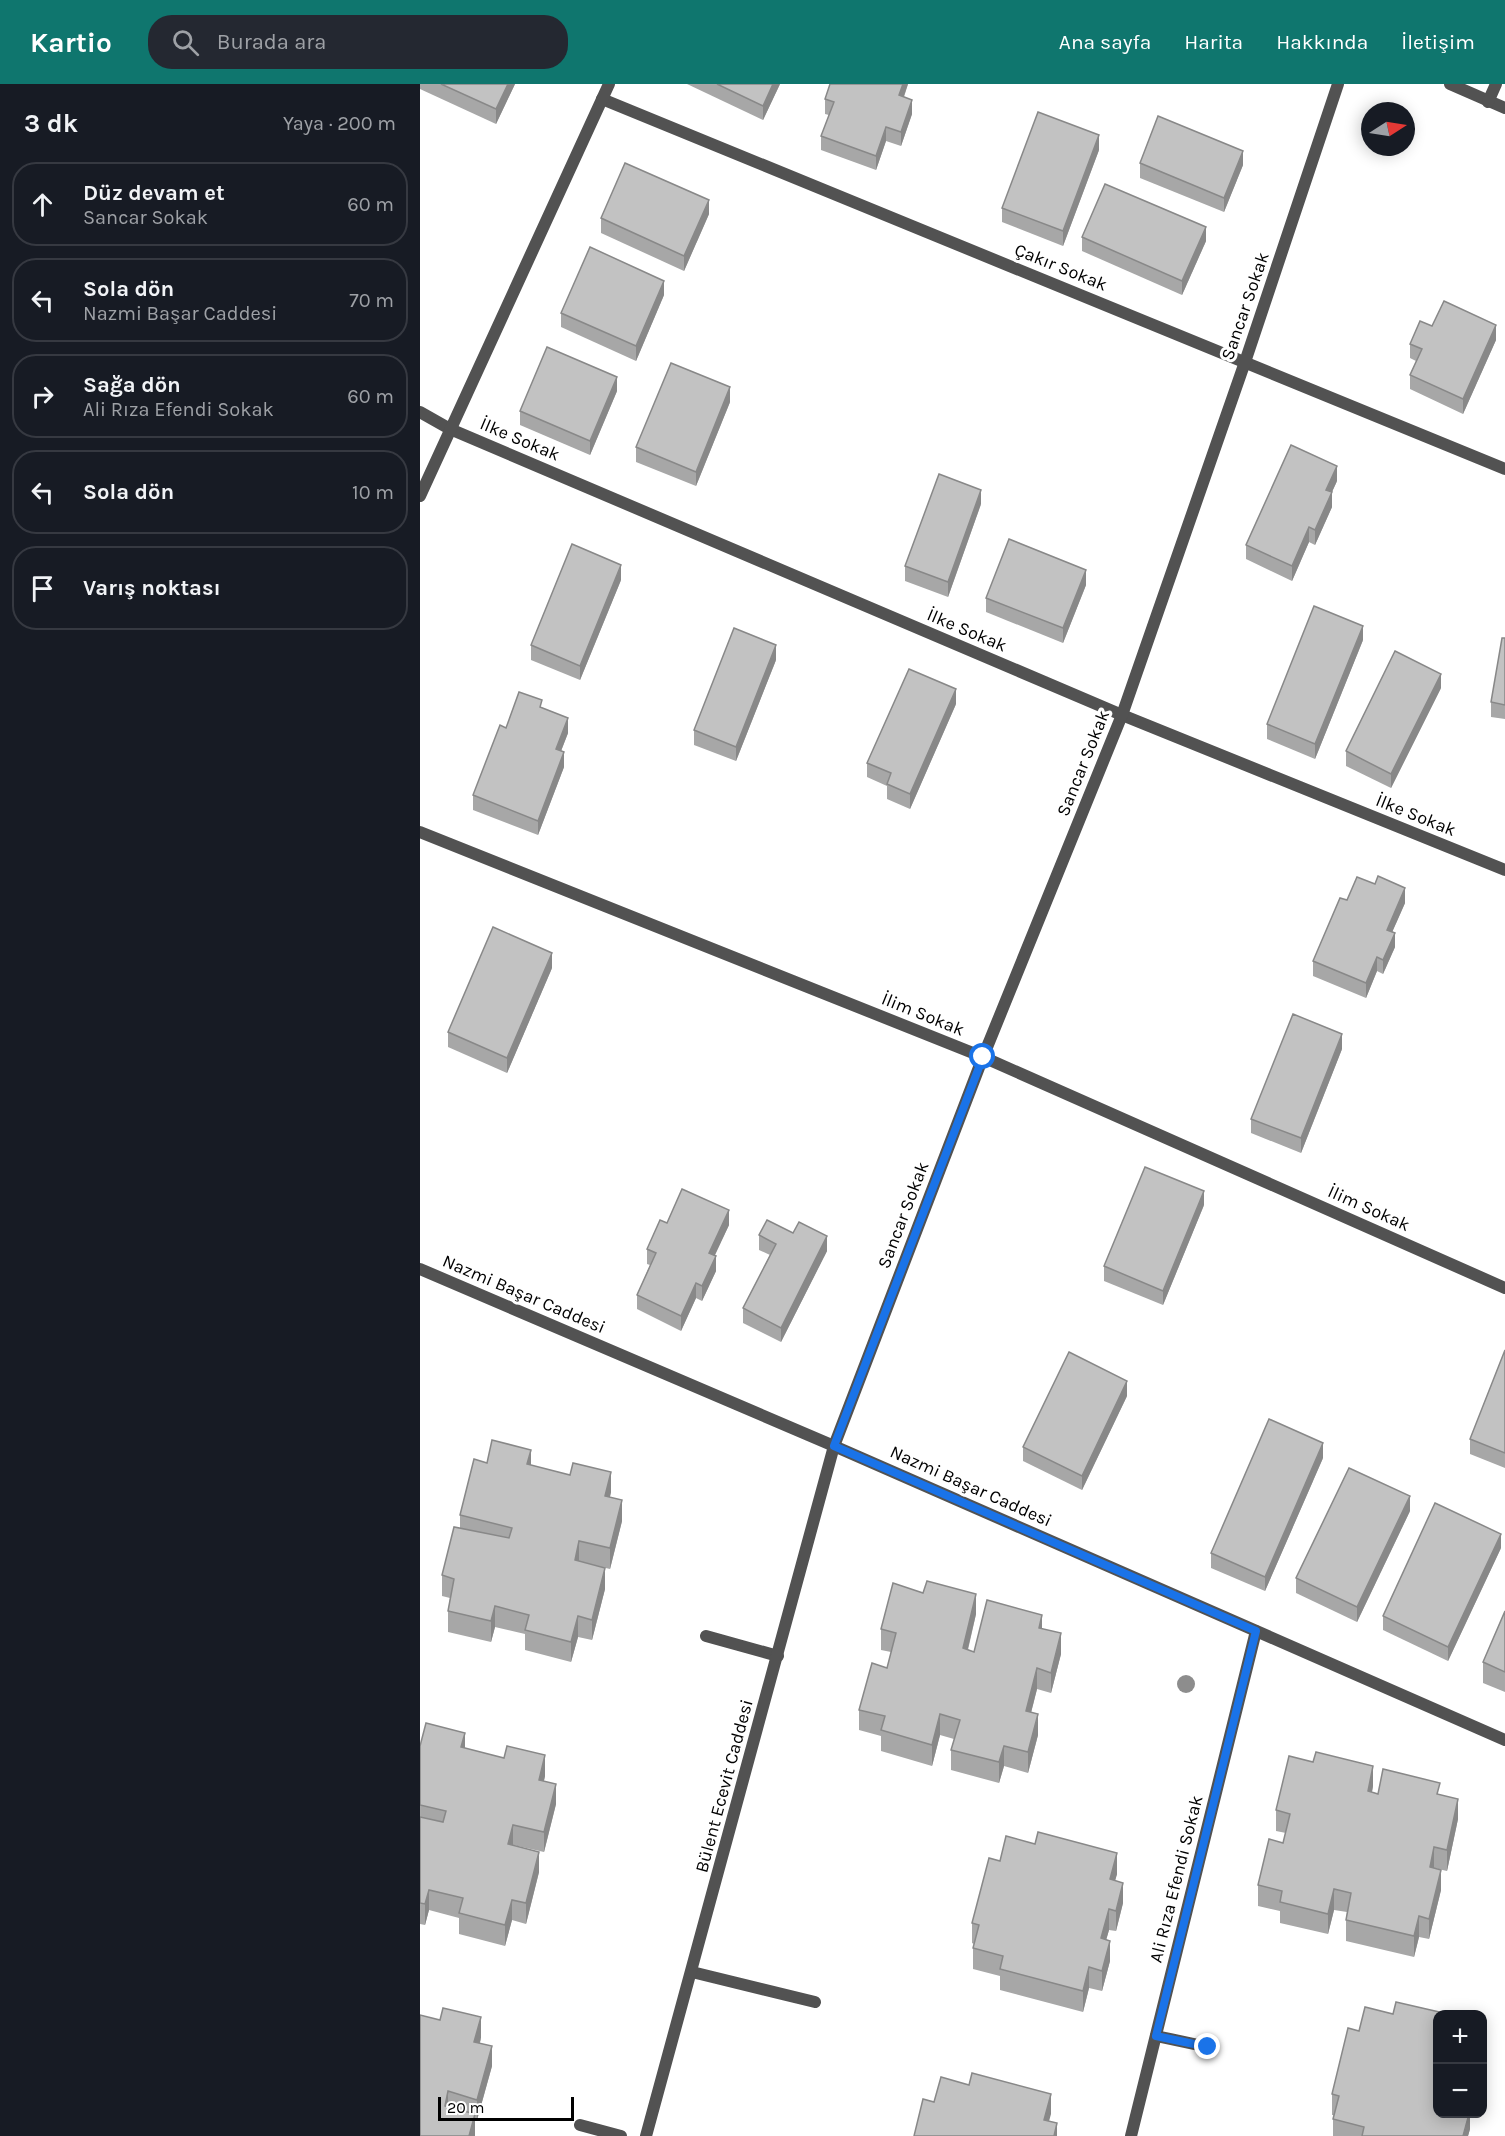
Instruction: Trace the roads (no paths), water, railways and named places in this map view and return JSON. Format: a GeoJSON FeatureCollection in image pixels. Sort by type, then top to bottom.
{"type":"FeatureCollection","features":[{"type":"Feature","properties":{"kind":"street"},"geometry":{"type":"LineString","coordinates":[[420,496],[609,84]]}},
{"type":"Feature","properties":{"kind":"street","name":"Sancar Sokak"},"geometry":{"type":"LineString","coordinates":[[834,1446],[983,1057],[1122,715],[1245,362],[1338,84]]}},
{"type":"Feature","properties":{"kind":"street"},"geometry":{"type":"LineString","coordinates":[[1450,84],[1505,108]]}},
{"type":"Feature","properties":{"kind":"street"},"geometry":{"type":"LineString","coordinates":[[1488,102],[1496,84]]}},
{"type":"Feature","properties":{"kind":"street","name":"Çakır Sokak"},"geometry":{"type":"LineString","coordinates":[[602,99],[1505,469]]}},
{"type":"Feature","properties":{"kind":"street","name":"İlke Sokak"},"geometry":{"type":"LineString","coordinates":[[420,412],[450,429],[1122,715],[1505,870]]}},
{"type":"Feature","properties":{"kind":"street","name":"İlim Sokak"},"geometry":{"type":"LineString","coordinates":[[420,832],[983,1057],[1505,1288]]}},
{"type":"Feature","properties":{"kind":"street","name":"Nazmi Başar Caddesi"},"geometry":{"type":"LineString","coordinates":[[420,1269],[834,1446],[1505,1740]]}},
{"type":"Feature","properties":{"kind":"street","name":"Bülent Ecevit Caddesi"},"geometry":{"type":"LineString","coordinates":[[646,2136],[834,1446]]}},
{"type":"Feature","properties":{"kind":"street","name":"Ali Rıza Efendi Sokak"},"geometry":{"type":"LineString","coordinates":[[1131,2136],[1256,1631]]}},
{"type":"Feature","properties":{"kind":"street"},"geometry":{"type":"LineString","coordinates":[[706,1636],[778,1656]]}},
{"type":"Feature","properties":{"kind":"street"},"geometry":{"type":"LineString","coordinates":[[692,1972],[815,2002]]}},
{"type":"Feature","properties":{"kind":"street"},"geometry":{"type":"LineString","coordinates":[[1156,2036],[1208,2047]]}},
{"type":"Feature","properties":{"kind":"street"},"geometry":{"type":"LineString","coordinates":[[580,2125],[621,2136]]}}]}
